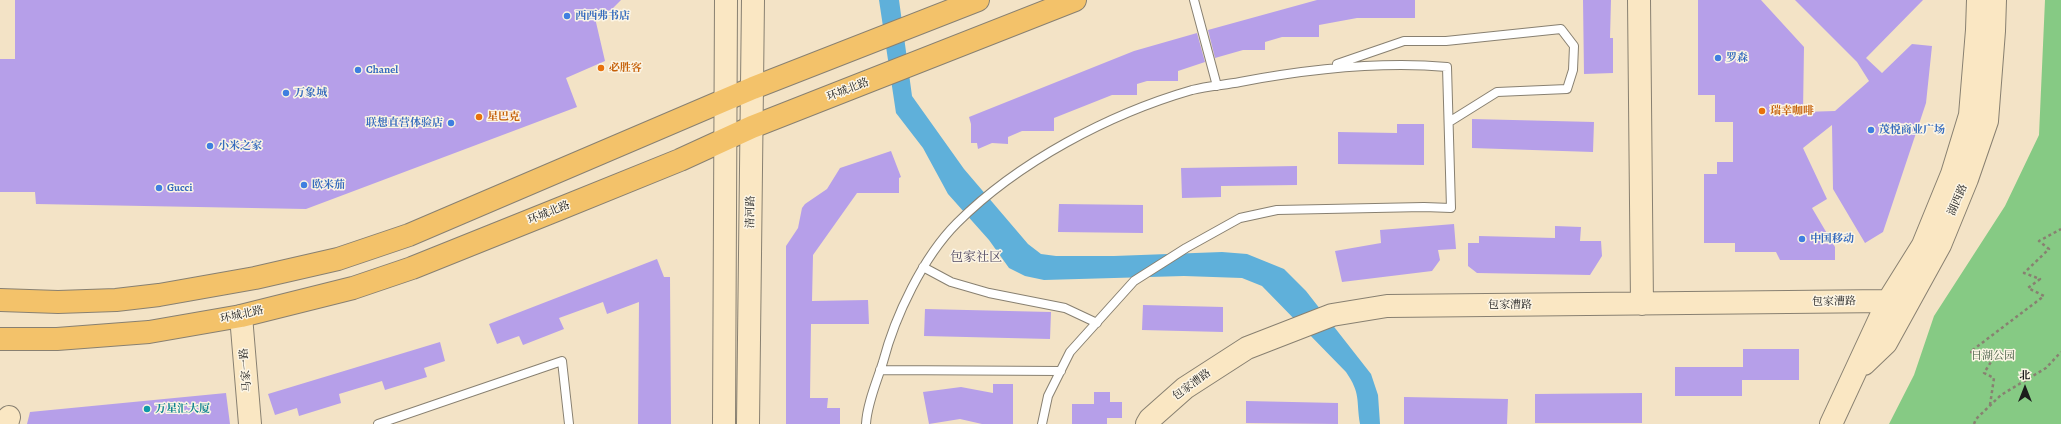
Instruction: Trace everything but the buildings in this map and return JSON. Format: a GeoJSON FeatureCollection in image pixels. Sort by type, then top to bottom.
{"type":"FeatureCollection","features":[{"type":"Feature","properties":{"kind":"main road"},"geometry":{"type":"LineString","coordinates":[[724,424],[726,0]]}},
{"type":"Feature","properties":{"kind":"main road","name":"清河路"},"geometry":{"type":"LineString","coordinates":[[748,424],[753,0]]}},
{"type":"Feature","properties":{"kind":"main road"},"geometry":{"type":"LineString","coordinates":[[0,300],[58,302],[116,300],[159,295],[255,278],[338,259],[409,235],[726,101],[753,88],[978,0]]}},
{"type":"Feature","properties":{"kind":"main road","name":"环城北路"},"geometry":{"type":"LineString","coordinates":[[0,338],[57,339],[149,332],[241,316],[353,288],[412,268],[673,163],[752,127],[1075,0]]}},
{"type":"Feature","properties":{"kind":"main road"},"geometry":{"type":"LineString","coordinates":[[1639,0],[1642,304]]}},
{"type":"Feature","properties":{"kind":"main road","name":"湖西路"},"geometry":{"type":"LineString","coordinates":[[1897,304],[1952,174],[1970,115],[1978,30],[1978,0]]}},
{"type":"Feature","properties":{"kind":"main road","name":"湖西路"},"geometry":{"type":"LineString","coordinates":[[1831,424],[1853,375],[1897,304],[1940,245],[1967,179],[1987,121],[1995,0]]}},
{"type":"Feature","properties":{"kind":"main road","name":"包家漕路"},"geometry":{"type":"LineString","coordinates":[[1147,424],[1150,419],[1186,388],[1247,348],[1332,315],[1387,306],[1897,304]]}},
{"type":"Feature","properties":{"kind":"main road","name":"马家一路"},"geometry":{"type":"LineString","coordinates":[[241,316],[250,424]]}},
{"type":"Feature","properties":{"kind":"lane"},"geometry":{"type":"LineString","coordinates":[[1194,0],[1217,86]]}},
{"type":"Feature","properties":{"kind":"lane"},"geometry":{"type":"LineString","coordinates":[[1329,67],[1404,42],[1446,40],[1561,29],[1574,46],[1573,70],[1567,89],[1497,92],[1449,122]]}},
{"type":"Feature","properties":{"kind":"lane"},"geometry":{"type":"LineString","coordinates":[[866,424],[890,335],[922,267],[956,224],[987,196],[1027,167],[1108,122],[1160,101],[1193,90],[1329,67],[1387,65],[1447,67],[1451,208],[1424,207],[1277,210],[1240,218],[1186,248],[1134,281],[1097,324],[1070,352],[1048,396],[1042,424]]}},
{"type":"Feature","properties":{"kind":"lane"},"geometry":{"type":"LineString","coordinates":[[922,267],[951,282],[989,293],[1065,308],[1097,324]]}},
{"type":"Feature","properties":{"kind":"lane"},"geometry":{"type":"LineString","coordinates":[[378,424],[562,361],[569,424]]}},
{"type":"Feature","properties":{"kind":"lane"},"geometry":{"type":"LineString","coordinates":[[880,370],[1061,371]]}},
{"type":"Feature","properties":{"kind":"path"},"geometry":{"type":"LineString","coordinates":[[1990,405],[1994,378],[1984,373],[1996,354],[1970,352],[2044,296],[2028,288],[2040,280],[2024,273],[2049,249],[2039,241],[2061,229]]}},
{"type":"Feature","properties":{"kind":"path"},"geometry":{"type":"LineString","coordinates":[[1974,424],[1976,419],[2001,395],[2046,368],[2061,352]]}},
{"type":"Feature","properties":{"kind":"green space","name":"日湖公园"},"geometry":{"type":"Polygon","coordinates":[[[2045,0],[2061,0],[2061,424],[1889,424],[1914,375],[1934,316],[2005,206],[2039,135],[2045,0]]]}},
{"type":"Feature","properties":{"kind":"water"},"geometry":{"type":"Polygon","coordinates":[[[879,0],[899,0],[912,96],[964,169],[1028,244],[1041,254],[1056,256],[1114,256],[1222,252],[1247,254],[1284,269],[1306,291],[1371,374],[1378,395],[1380,424],[1360,424],[1356,392],[1346,372],[1262,286],[1242,278],[1184,276],[1044,280],[1025,276],[1009,268],[989,240],[948,194],[923,148],[896,113],[879,0]]]}},
{"type":"Feature","properties":{"kind":"place","name":"西西弗书店"},"geometry":{"type":"Point","coordinates":[567,16]}},
{"type":"Feature","properties":{"kind":"place","name":"罗森"},"geometry":{"type":"Point","coordinates":[1718,58]}},
{"type":"Feature","properties":{"kind":"place","name":"必胜客"},"geometry":{"type":"Point","coordinates":[601,68]}},
{"type":"Feature","properties":{"kind":"place","name":"Chanel"},"geometry":{"type":"Point","coordinates":[358,70]}},
{"type":"Feature","properties":{"kind":"place","name":"万象城"},"geometry":{"type":"Point","coordinates":[286,93]}},
{"type":"Feature","properties":{"kind":"place","name":"瑞幸咖啡"},"geometry":{"type":"Point","coordinates":[1762,111]}},
{"type":"Feature","properties":{"kind":"place","name":"星巴克"},"geometry":{"type":"Point","coordinates":[479,117]}},
{"type":"Feature","properties":{"kind":"place","name":"联想直营体验店"},"geometry":{"type":"Point","coordinates":[451,123]}},
{"type":"Feature","properties":{"kind":"place","name":"茂悦商业广场"},"geometry":{"type":"Point","coordinates":[1871,130]}},
{"type":"Feature","properties":{"kind":"place","name":"小米之家"},"geometry":{"type":"Point","coordinates":[210,146]}},
{"type":"Feature","properties":{"kind":"place","name":"欧米茄"},"geometry":{"type":"Point","coordinates":[304,185]}},
{"type":"Feature","properties":{"kind":"place","name":"Gucci"},"geometry":{"type":"Point","coordinates":[159,188]}},
{"type":"Feature","properties":{"kind":"place","name":"中国移动"},"geometry":{"type":"Point","coordinates":[1802,239]}},
{"type":"Feature","properties":{"kind":"place","name":"万星汇大厦"},"geometry":{"type":"Point","coordinates":[147,409]}},
{"type":"Feature","properties":{"kind":"district","name":"包家社区"},"geometry":{"type":"Point","coordinates":[976,258]}}]}
